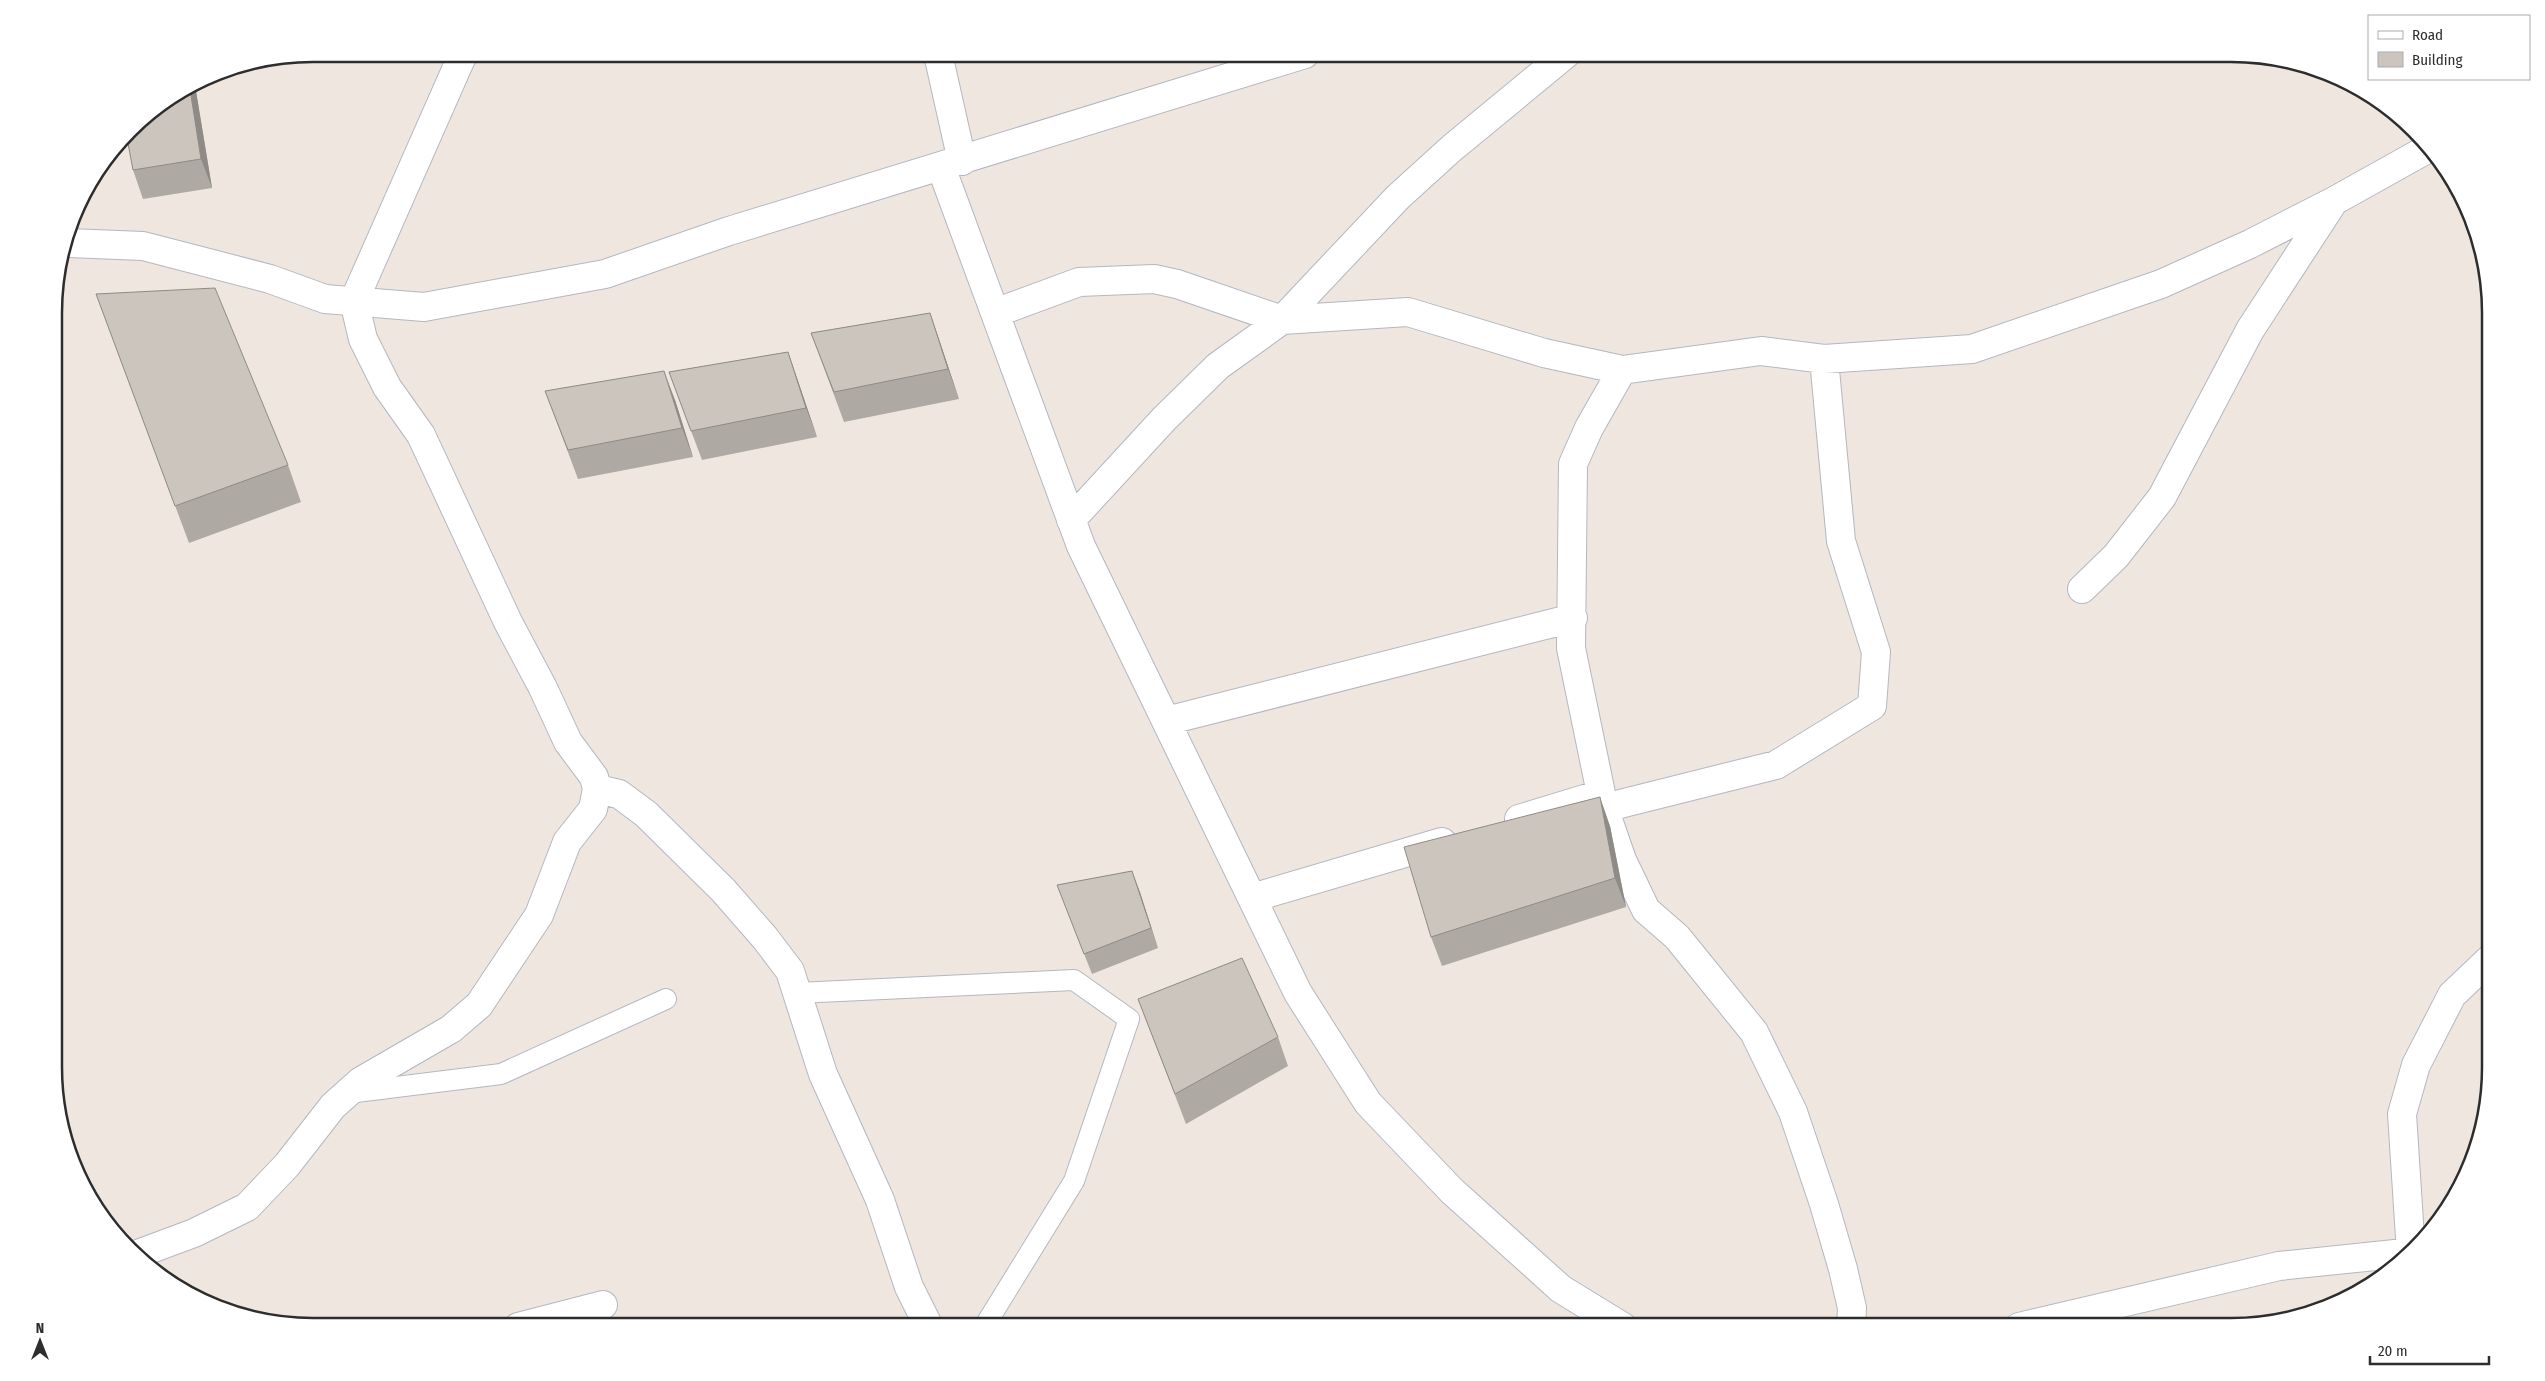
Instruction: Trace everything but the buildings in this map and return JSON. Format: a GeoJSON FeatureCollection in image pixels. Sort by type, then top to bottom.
{"type":"FeatureCollection","features":[{"type":"Feature","properties":{"kind":"street"},"geometry":{"type":"LineString","coordinates":[[144,1252],[194,1233],[247,1207],[287,1165],[333,1106],[361,1082],[451,1029],[479,1005],[539,915],[567,842],[593,809],[597,789],[594,777],[568,742],[544,688],[508,622],[421,435],[388,387],[363,339],[354,301],[459,62]]}},
{"type":"Feature","properties":{"kind":"street"},"geometry":{"type":"LineString","coordinates":[[939,62],[952,164],[995,313],[1081,546],[1298,993],[1368,1102],[1452,1191],[1546,1276],[1561,1288],[1609,1318]]}},
{"type":"Feature","properties":{"kind":"street"},"geometry":{"type":"LineString","coordinates":[[73,244],[144,246],[270,279],[325,299],[424,306],[605,274],[729,231],[1279,62]]}},
{"type":"Feature","properties":{"kind":"street"},"geometry":{"type":"LineString","coordinates":[[1071,520],[1164,419],[1218,366],[1282,320],[1398,197],[1452,148],[1556,62]]}},
{"type":"Feature","properties":{"kind":"street"},"geometry":{"type":"LineString","coordinates":[[995,313],[1079,282],[1154,279],[1177,284],[1282,320],[1408,312],[1544,353],[1622,370],[1761,350],[1824,359],[1972,349],[2161,284],[2250,244],[2334,201],[2423,151]]}},
{"type":"Feature","properties":{"kind":"street"},"geometry":{"type":"LineString","coordinates":[[2082,589],[2116,556],[2162,497],[2250,330],[2334,201]]}},
{"type":"Feature","properties":{"kind":"street"},"geometry":{"type":"LineString","coordinates":[[1497,825],[1776,765],[1872,706],[1876,652],[1841,541],[1824,359]]}},
{"type":"Feature","properties":{"kind":"street"},"geometry":{"type":"LineString","coordinates":[[1622,370],[1589,428],[1573,464],[1573,618],[1571,648],[1603,801],[1622,860],[1646,910],[1677,937],[1726,995],[1754,1032],[1772,1067],[1793,1112],[1824,1204],[1852,1308],[1851,1318]]}},
{"type":"Feature","properties":{"kind":"street"},"geometry":{"type":"LineString","coordinates":[[1166,721],[1573,618]]}},
{"type":"Feature","properties":{"kind":"street"},"geometry":{"type":"LineString","coordinates":[[597,789],[619,794],[646,814],[723,890],[766,938],[790,971],[823,1074],[880,1200],[908,1287],[924,1318]]}},
{"type":"Feature","properties":{"kind":"street"},"geometry":{"type":"LineString","coordinates":[[1252,898],[1469,834]]}},
{"type":"Feature","properties":{"kind":"street"},"geometry":{"type":"LineString","coordinates":[[2410,1244],[2402,1114],[2416,1065],[2452,995],[2482,967]]}},
{"type":"Feature","properties":{"kind":"street"},"geometry":{"type":"LineString","coordinates":[[2057,1318],[2279,1266],[2398,1255]]}},
{"type":"Feature","properties":{"kind":"street"},"geometry":{"type":"LineString","coordinates":[[553,1318],[603,1305]]}},
{"type":"Feature","properties":{"kind":"lane"},"geometry":{"type":"LineString","coordinates":[[797,993],[1074,980],[1129,1019],[1074,1181],[990,1318]]}},
{"type":"Feature","properties":{"kind":"lane"},"geometry":{"type":"LineString","coordinates":[[348,1093],[501,1074],[666,999]]}}]}
